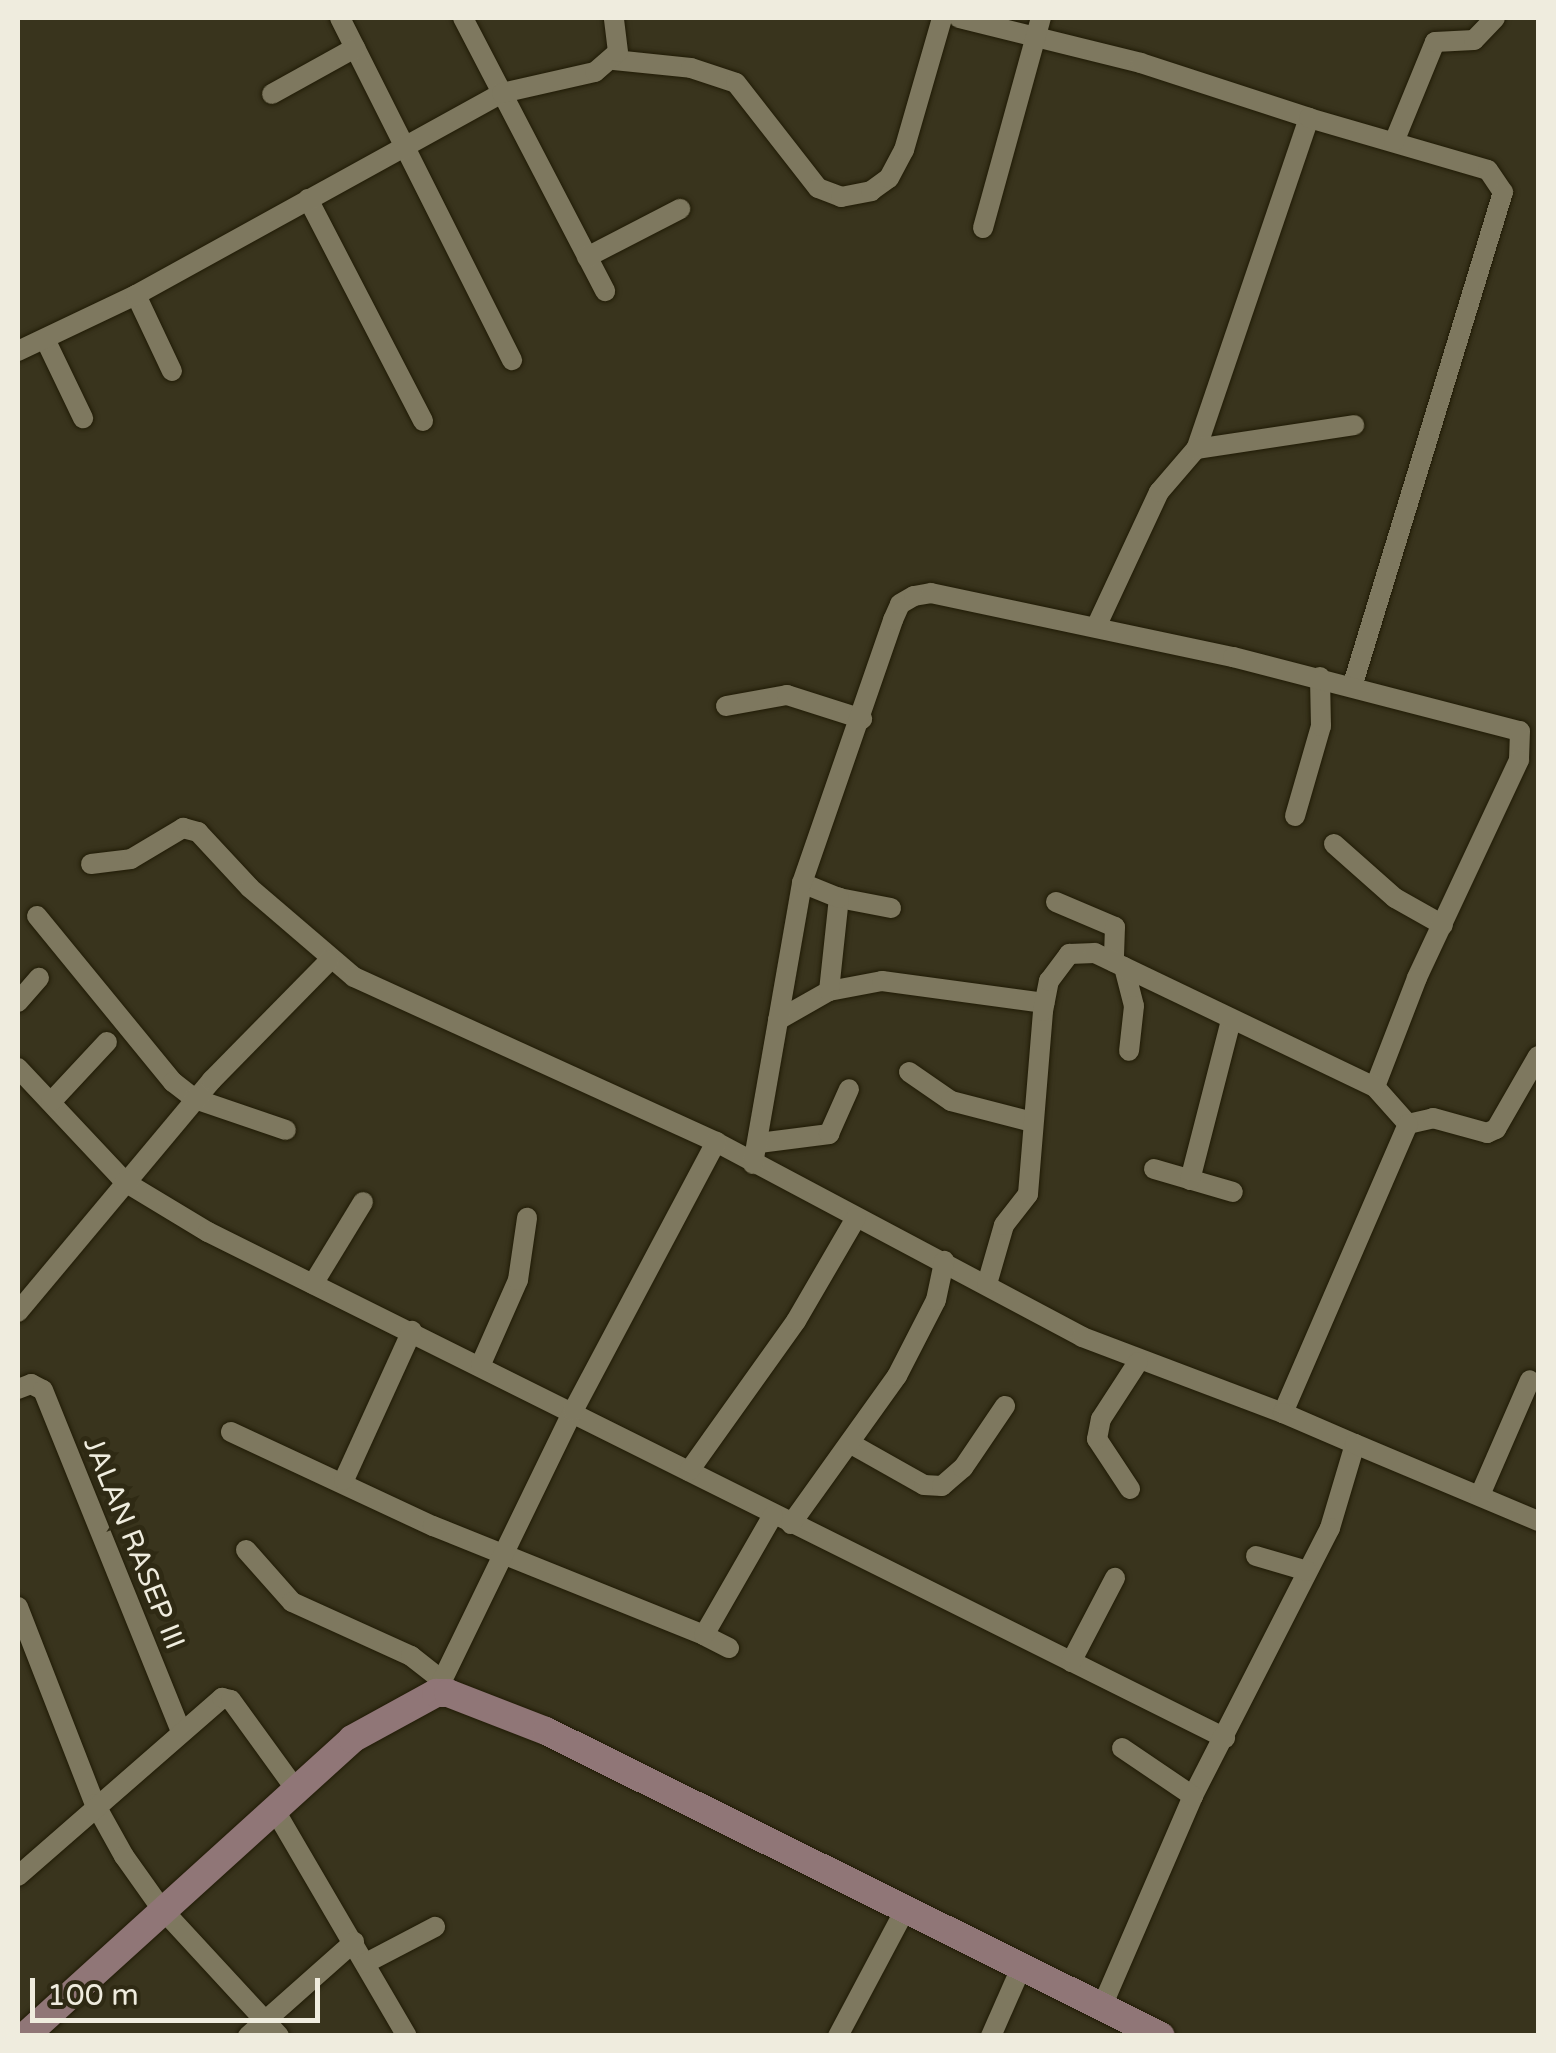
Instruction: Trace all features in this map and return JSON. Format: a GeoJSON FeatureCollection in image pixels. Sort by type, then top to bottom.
{"type":"FeatureCollection","features":[{"type":"Feature","properties":{"kind":"street"},"geometry":{"type":"LineString","coordinates":[[340,18],[401,148],[512,360]]}},
{"type":"Feature","properties":{"kind":"street"},"geometry":{"type":"LineString","coordinates":[[463,18],[605,291]]}},
{"type":"Feature","properties":{"kind":"street"},"geometry":{"type":"LineString","coordinates":[[614,18],[614,60]]}},
{"type":"Feature","properties":{"kind":"street"},"geometry":{"type":"LineString","coordinates":[[18,351],[136,295],[502,93],[595,72],[614,60],[691,68],[736,83],[818,188],[841,197],[888,178],[904,150],[942,18]]}},
{"type":"Feature","properties":{"kind":"street"},"geometry":{"type":"LineString","coordinates":[[959,18],[1038,28],[1308,118],[1488,170],[1503,192],[1352,684]]}},
{"type":"Feature","properties":{"kind":"street"},"geometry":{"type":"LineString","coordinates":[[1394,142],[1436,42],[1474,40],[1495,18]]}},
{"type":"Feature","properties":{"kind":"street"},"geometry":{"type":"LineString","coordinates":[[983,228],[1038,28]]}},
{"type":"Feature","properties":{"kind":"street"},"geometry":{"type":"LineString","coordinates":[[272,94],[355,48]]}},
{"type":"Feature","properties":{"kind":"street"},"geometry":{"type":"LineString","coordinates":[[1096,627],[1159,492],[1196,450],[1308,118]]}},
{"type":"Feature","properties":{"kind":"street"},"geometry":{"type":"LineString","coordinates":[[308,199],[423,421]]}},
{"type":"Feature","properties":{"kind":"street"},"geometry":{"type":"LineString","coordinates":[[588,257],[680,209]]}},
{"type":"Feature","properties":{"kind":"street"},"geometry":{"type":"LineString","coordinates":[[136,295],[172,371]]}},
{"type":"Feature","properties":{"kind":"street"},"geometry":{"type":"LineString","coordinates":[[45,338],[83,418]]}},
{"type":"Feature","properties":{"kind":"street"},"geometry":{"type":"LineString","coordinates":[[1196,450],[1354,425]]}},
{"type":"Feature","properties":{"kind":"street"},"geometry":{"type":"LineString","coordinates":[[754,1164],[802,883],[900,604],[930,593],[1352,684],[1520,731],[1519,760],[1375,1087]]}},
{"type":"Feature","properties":{"kind":"street"},"geometry":{"type":"LineString","coordinates":[[1295,816],[1321,726],[1320,677]]}},
{"type":"Feature","properties":{"kind":"street"},"geometry":{"type":"LineString","coordinates":[[726,706],[798,696],[862,719]]}},
{"type":"Feature","properties":{"kind":"street"},"geometry":{"type":"LineString","coordinates":[[92,864],[131,860],[190,828],[329,961],[716,1142],[1138,1362],[1284,1413],[1538,1521]]}},
{"type":"Feature","properties":{"kind":"street"},"geometry":{"type":"LineString","coordinates":[[1334,844],[1394,898],[1443,926]]}},
{"type":"Feature","properties":{"kind":"street"},"geometry":{"type":"LineString","coordinates":[[802,883],[838,898],[892,908]]}},
{"type":"Feature","properties":{"kind":"street"},"geometry":{"type":"LineString","coordinates":[[829,991],[838,898]]}},
{"type":"Feature","properties":{"kind":"street"},"geometry":{"type":"LineString","coordinates":[[1056,902],[1115,927],[1119,965],[1134,1006],[1129,1051]]}},
{"type":"Feature","properties":{"kind":"street"},"geometry":{"type":"LineString","coordinates":[[37,916],[124,1028],[195,1099],[286,1130]]}},
{"type":"Feature","properties":{"kind":"street"},"geometry":{"type":"LineString","coordinates":[[987,1284],[1004,1225],[1028,1194],[1045,1003],[1050,981],[1069,954],[1095,953],[1375,1087],[1408,1124]]}},
{"type":"Feature","properties":{"kind":"street"},"geometry":{"type":"LineString","coordinates":[[18,1312],[195,1099],[329,961]]}},
{"type":"Feature","properties":{"kind":"street"},"geometry":{"type":"LineString","coordinates":[[18,1002],[39,978]]}},
{"type":"Feature","properties":{"kind":"street"},"geometry":{"type":"LineString","coordinates":[[778,1020],[829,991],[882,981],[1045,1003]]}},
{"type":"Feature","properties":{"kind":"street"},"geometry":{"type":"LineString","coordinates":[[1190,1180],[1231,1020]]}},
{"type":"Feature","properties":{"kind":"street"},"geometry":{"type":"LineString","coordinates":[[51,1102],[107,1042]]}},
{"type":"Feature","properties":{"kind":"street"},"geometry":{"type":"LineString","coordinates":[[1408,1124],[1433,1118],[1487,1133],[1496,1130],[1538,1056]]}},
{"type":"Feature","properties":{"kind":"street"},"geometry":{"type":"LineString","coordinates":[[18,1068],[125,1182],[313,1284],[481,1364],[782,1519],[1224,1738]]}},
{"type":"Feature","properties":{"kind":"street"},"geometry":{"type":"LineString","coordinates":[[909,1072],[952,1101],[1032,1122]]}},
{"type":"Feature","properties":{"kind":"street"},"geometry":{"type":"LineString","coordinates":[[760,1143],[829,1134],[849,1089]]}},
{"type":"Feature","properties":{"kind":"street"},"geometry":{"type":"LineString","coordinates":[[1284,1413],[1408,1124]]}},
{"type":"Feature","properties":{"kind":"street"},"geometry":{"type":"LineString","coordinates":[[25,2036],[294,1787],[352,1740],[439,1686],[508,1556],[573,1411],[716,1142]]}},
{"type":"Feature","properties":{"kind":"street"},"geometry":{"type":"LineString","coordinates":[[1154,1169],[1233,1192]]}},
{"type":"Feature","properties":{"kind":"street"},"geometry":{"type":"LineString","coordinates":[[313,1284],[362,1202]]}},
{"type":"Feature","properties":{"kind":"street"},"geometry":{"type":"LineString","coordinates":[[481,1364],[518,1280],[527,1218]]}},
{"type":"Feature","properties":{"kind":"street"},"geometry":{"type":"LineString","coordinates":[[689,1471],[796,1321],[856,1218]]}},
{"type":"Feature","properties":{"kind":"street"},"geometry":{"type":"LineString","coordinates":[[704,1635],[782,1519],[853,1445],[921,1332],[944,1261]]}},
{"type":"Feature","properties":{"kind":"street"},"geometry":{"type":"LineString","coordinates":[[344,1480],[412,1331]]}},
{"type":"Feature","properties":{"kind":"street"},"geometry":{"type":"LineString","coordinates":[[1130,1488],[1097,1439],[1101,1419],[1138,1362]]}},
{"type":"Feature","properties":{"kind":"street"},"geometry":{"type":"LineString","coordinates":[[1480,1495],[1530,1380]]}},
{"type":"Feature","properties":{"kind":"street","name":"JALAN RASEP III"},"geometry":{"type":"LineString","coordinates":[[24,1386],[44,1390],[180,1728]]}},
{"type":"Feature","properties":{"kind":"street"},"geometry":{"type":"LineString","coordinates":[[853,1445],[924,1485],[942,1486],[1006,1406]]}},
{"type":"Feature","properties":{"kind":"street"},"geometry":{"type":"LineString","coordinates":[[231,1432],[508,1556],[728,1648]]}},
{"type":"Feature","properties":{"kind":"street"},"geometry":{"type":"LineString","coordinates":[[1102,2006],[1193,1796],[1330,1528],[1356,1444]]}},
{"type":"Feature","properties":{"kind":"street"},"geometry":{"type":"LineString","coordinates":[[246,1550],[292,1602],[410,1656],[439,1686],[546,1731],[904,1912],[1102,2006],[1148,2033]]}},
{"type":"Feature","properties":{"kind":"street"},"geometry":{"type":"LineString","coordinates":[[1256,1556],[1307,1571]]}},
{"type":"Feature","properties":{"kind":"street"},"geometry":{"type":"LineString","coordinates":[[1071,1662],[1115,1578]]}},
{"type":"Feature","properties":{"kind":"street"},"geometry":{"type":"LineString","coordinates":[[18,1611],[95,1804],[162,1908],[272,2028]]}},
{"type":"Feature","properties":{"kind":"street"},"geometry":{"type":"LineString","coordinates":[[18,1876],[180,1728],[216,1701],[230,1700],[294,1787]]}},
{"type":"Feature","properties":{"kind":"street"},"geometry":{"type":"LineString","coordinates":[[1122,1748],[1193,1796]]}},
{"type":"Feature","properties":{"kind":"street"},"geometry":{"type":"LineString","coordinates":[[273,1807],[407,2036]]}},
{"type":"Feature","properties":{"kind":"street"},"geometry":{"type":"LineString","coordinates":[[838,2036],[904,1912]]}},
{"type":"Feature","properties":{"kind":"street"},"geometry":{"type":"LineString","coordinates":[[366,1964],[435,1928]]}},
{"type":"Feature","properties":{"kind":"street"},"geometry":{"type":"LineString","coordinates":[[248,2036],[272,2028],[354,1942]]}},
{"type":"Feature","properties":{"kind":"street"},"geometry":{"type":"LineString","coordinates":[[992,2036],[1021,1968]]}}]}
